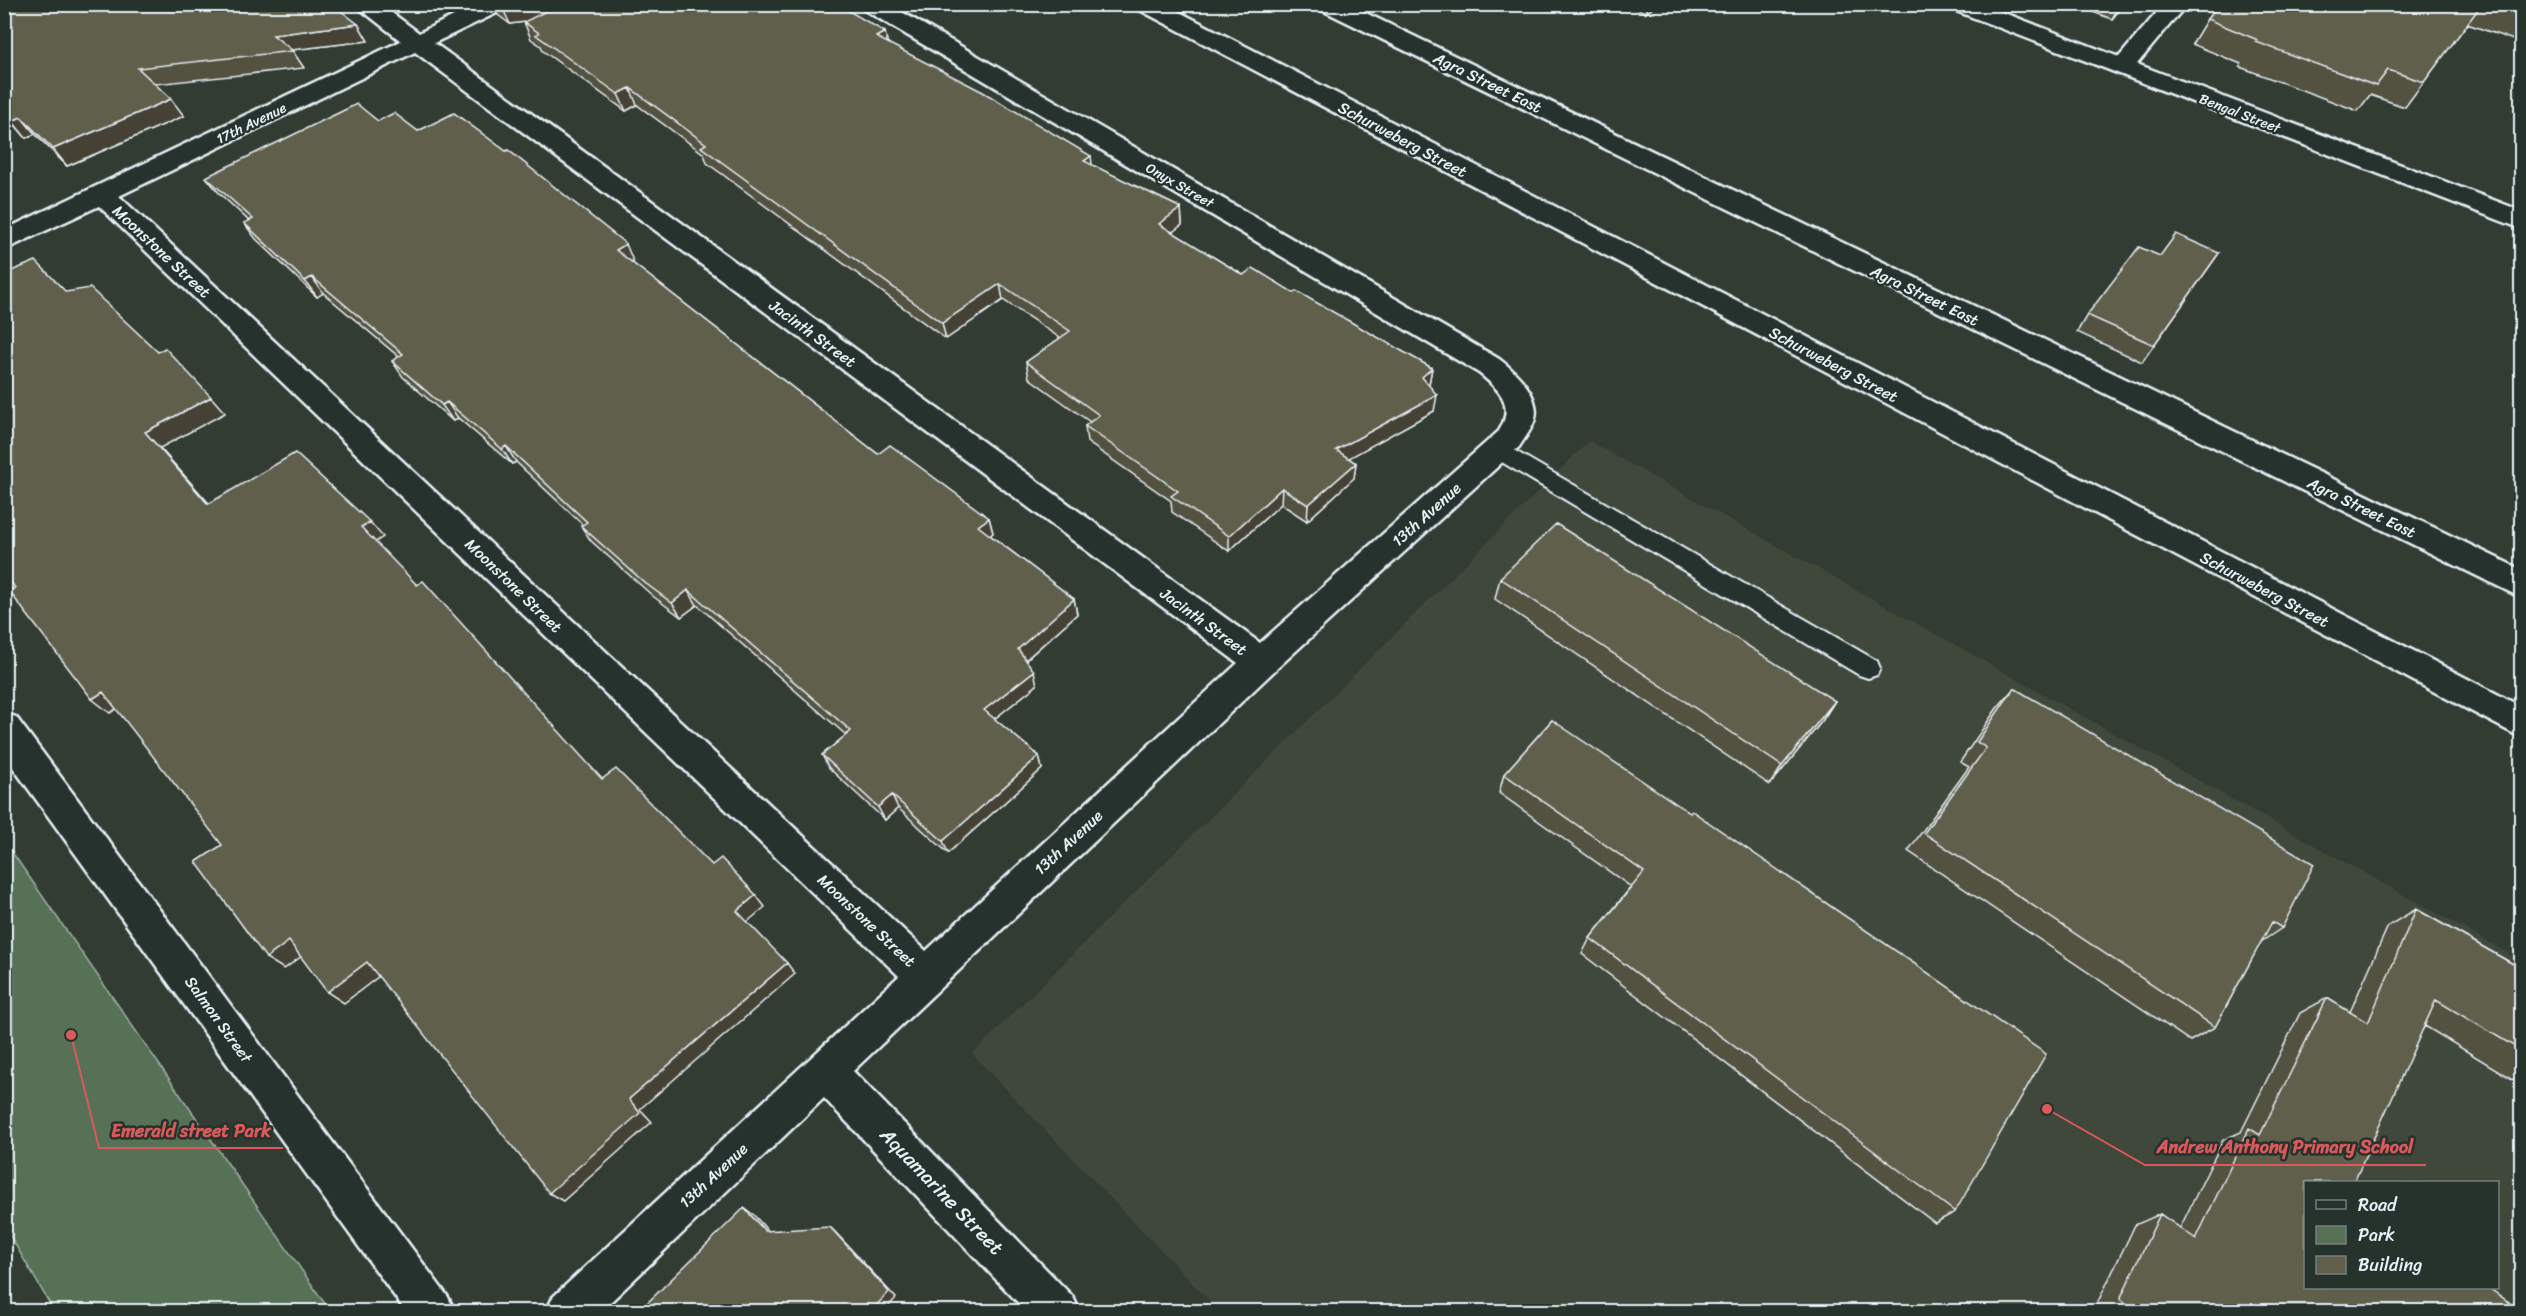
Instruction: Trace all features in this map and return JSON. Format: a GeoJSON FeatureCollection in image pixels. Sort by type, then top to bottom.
{"type":"FeatureCollection","features":[{"type":"Feature","properties":{"kind":"street","name":"Jacinth Street"},"geometry":{"type":"LineString","coordinates":[[365,4],[1260,662]]}},
{"type":"Feature","properties":{"kind":"street","name":"17th Avenue"},"geometry":{"type":"LineString","coordinates":[[9,233],[103,195],[497,4]]}},
{"type":"Feature","properties":{"kind":"street","name":"Onyx Street"},"geometry":{"type":"LineString","coordinates":[[871,4],[1489,366]]}},
{"type":"Feature","properties":{"kind":"street","name":"Schurweberg Street"},"geometry":{"type":"LineString","coordinates":[[1146,4],[2522,724]]}},
{"type":"Feature","properties":{"kind":"street","name":"Agra Street East"},"geometry":{"type":"LineString","coordinates":[[1328,4],[2520,581]]}},
{"type":"Feature","properties":{"kind":"street","name":"Bengal Street"},"geometry":{"type":"LineString","coordinates":[[1959,4],[2522,221]]}},
{"type":"Feature","properties":{"kind":"street"},"geometry":{"type":"LineString","coordinates":[[2122,68],[2176,4]]}},
{"type":"Feature","properties":{"kind":"street","name":"Moonstone Street"},"geometry":{"type":"LineString","coordinates":[[103,195],[925,975]]}},
{"type":"Feature","properties":{"kind":"street","name":"13th Avenue"},"geometry":{"type":"LineString","coordinates":[[568,1311],[1260,662],[1509,439],[1520,420],[1518,398],[1506,380],[1489,366]]}},
{"type":"Feature","properties":{"kind":"street","name":"Salmon Street"},"geometry":{"type":"LineString","coordinates":[[4,727],[432,1311]]}},
{"type":"Feature","properties":{"kind":"street","name":"Aquamarine Street"},"geometry":{"type":"LineString","coordinates":[[825,1070],[1058,1311]]}},
{"type":"Feature","properties":{"kind":"lane"},"geometry":{"type":"LineString","coordinates":[[1498,449],[1868,668]]}},
{"type":"Feature","properties":{"kind":"shaded area"},"geometry":{"type":"Polygon","coordinates":[[[1589,441],[2521,960],[2521,1311],[1219,1311],[972,1054],[1589,441]]]}},
{"type":"Feature","properties":{"kind":"green space"},"geometry":{"type":"Polygon","coordinates":[[[4,842],[330,1311],[54,1311],[5,1227],[4,842]]]}},
{"type":"Feature","properties":{"kind":"building"},"geometry":{"type":"Polygon","coordinates":[[[4,4],[332,4],[358,24],[273,35],[293,51],[138,68],[171,99],[53,149],[21,117],[12,121],[4,112],[4,4]]]}},
{"type":"Feature","properties":{"kind":"building"},"geometry":{"type":"Polygon","coordinates":[[[498,4],[520,4],[502,7],[498,4]]]}},
{"type":"Feature","properties":{"kind":"building"},"geometry":{"type":"Polygon","coordinates":[[[560,4],[837,4],[885,32],[876,37],[983,92],[1091,156],[1084,161],[1181,208],[1159,224],[1243,275],[1253,268],[1294,293],[1296,291],[1432,368],[1422,377],[1437,395],[1336,450],[1356,463],[1308,505],[1282,488],[1229,536],[1171,496],[1178,491],[1085,426],[1099,415],[1026,362],[1070,331],[1000,284],[942,323],[701,147],[706,144],[630,88],[618,94],[536,35],[539,33],[524,22],[560,4]]]}},
{"type":"Feature","properties":{"kind":"building"},"geometry":{"type":"Polygon","coordinates":[[[2219,4],[2482,4],[2424,82],[2388,70],[2376,86],[2256,42],[2258,40],[2207,19],[2219,4]]]}},
{"type":"Feature","properties":{"kind":"building"},"geometry":{"type":"Polygon","coordinates":[[[2502,4],[2522,4],[2522,11],[2502,4]]]}},
{"type":"Feature","properties":{"kind":"building"},"geometry":{"type":"Polygon","coordinates":[[[357,104],[378,121],[394,113],[418,131],[454,113],[506,151],[508,150],[626,244],[616,250],[878,454],[890,445],[989,518],[978,526],[1074,599],[1018,649],[1034,671],[984,710],[1039,756],[943,841],[892,795],[878,807],[822,755],[851,731],[688,590],[672,603],[645,583],[581,526],[587,522],[506,446],[502,449],[447,402],[442,405],[392,361],[403,354],[312,277],[305,281],[244,223],[253,219],[206,177],[357,104]]]}},
{"type":"Feature","properties":{"kind":"building"},"geometry":{"type":"Polygon","coordinates":[[[2176,234],[2219,253],[2154,345],[2087,315],[2139,247],[2160,256],[2176,234]]]}},
{"type":"Feature","properties":{"kind":"building"},"geometry":{"type":"Polygon","coordinates":[[[36,261],[66,292],[90,288],[158,352],[165,348],[211,397],[145,432],[208,504],[295,453],[370,522],[361,527],[417,585],[423,581],[602,779],[616,769],[712,865],[721,858],[756,895],[737,911],[787,963],[629,1099],[640,1113],[549,1193],[367,962],[327,992],[289,941],[266,958],[196,862],[222,845],[103,692],[92,699],[9,591],[15,588],[4,572],[4,268],[9,272],[36,261]]]}},
{"type":"Feature","properties":{"kind":"building"},"geometry":{"type":"Polygon","coordinates":[[[1556,524],[1835,701],[1782,766],[1500,578],[1556,524]]]}},
{"type":"Feature","properties":{"kind":"building"},"geometry":{"type":"Polygon","coordinates":[[[2014,688],[2314,864],[2282,928],[2272,922],[2215,1027],[1924,833],[1986,748],[1977,742],[2014,688]]]}},
{"type":"Feature","properties":{"kind":"building"},"geometry":{"type":"Polygon","coordinates":[[[1552,720],[1690,813],[1692,811],[2046,1054],[1955,1212],[1590,938],[1644,872],[1504,774],[1552,720]]]}},
{"type":"Feature","properties":{"kind":"building"},"geometry":{"type":"Polygon","coordinates":[[[2416,909],[2522,969],[2522,1051],[2436,1000],[2354,1181],[2304,1181],[2304,1289],[2490,1289],[2522,1311],[2137,1311],[2120,1299],[2160,1214],[2196,1239],[2249,1128],[2260,1135],[2327,998],[2368,1023],[2416,909]]]}},
{"type":"Feature","properties":{"kind":"building"},"geometry":{"type":"Polygon","coordinates":[[[744,1208],[765,1231],[830,1227],[889,1292],[871,1311],[639,1311],[744,1208]]]}},
{"type":"Feature","properties":{"kind":"place","name":"Emerald street Park"},"geometry":{"type":"Point","coordinates":[71,1035]}},
{"type":"Feature","properties":{"kind":"place","name":"Andrew Anthony Primary School"},"geometry":{"type":"Point","coordinates":[2047,1109]}}]}
